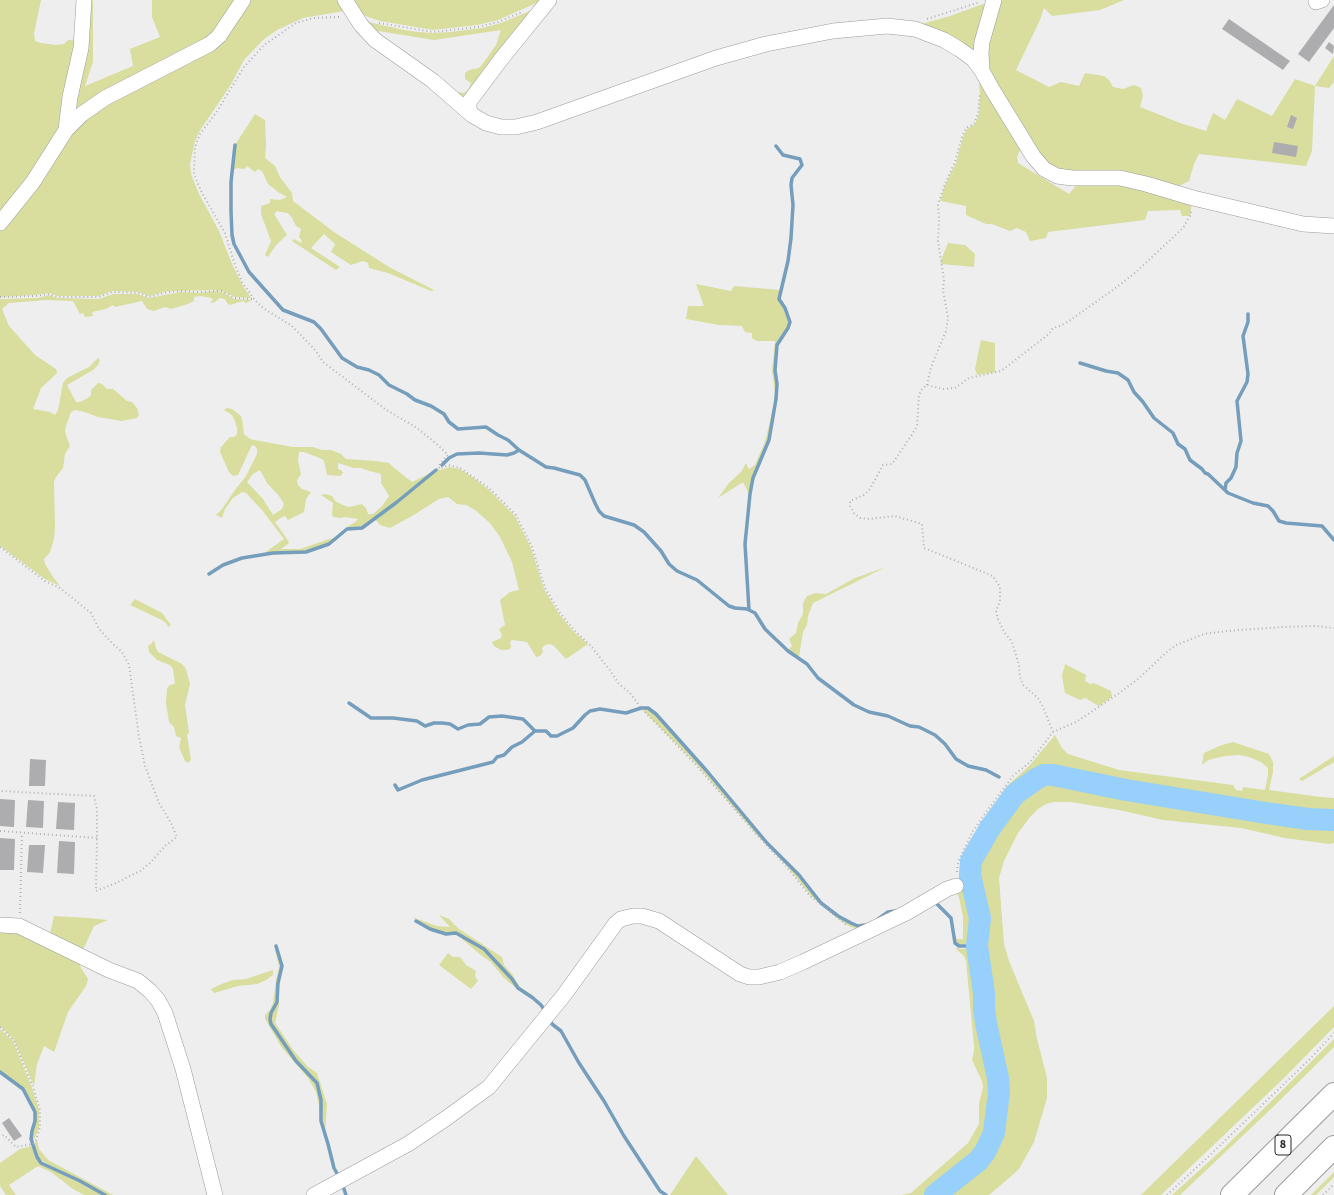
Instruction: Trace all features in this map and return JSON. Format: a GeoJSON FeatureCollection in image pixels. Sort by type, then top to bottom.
{"type":"FeatureCollection","features":[{"type":"Feature","properties":{"kind":"highway","name":"8"},"geometry":{"type":"LineString","coordinates":[[1232,1195],[1334,1094]]}},
{"type":"Feature","properties":{"kind":"highway"},"geometry":{"type":"LineString","coordinates":[[1286,1195],[1334,1147]]}},
{"type":"Feature","properties":{"kind":"street"},"geometry":{"type":"LineString","coordinates":[[66,130],[70,97],[81,48],[84,0]]}},
{"type":"Feature","properties":{"kind":"street"},"geometry":{"type":"LineString","coordinates":[[0,223],[34,182],[66,130],[82,114],[105,98],[210,44],[219,36],[243,0]]}},
{"type":"Feature","properties":{"kind":"street"},"geometry":{"type":"LineString","coordinates":[[345,0],[361,25],[375,40],[433,81],[472,115],[486,123],[501,127],[516,127],[537,122],[716,58],[766,44],[833,31],[887,26],[915,29],[934,36],[959,49],[972,59],[982,71],[1028,150],[1044,169],[1057,176],[1072,178],[1120,178],[1194,198],[1303,224],[1334,226]]}},
{"type":"Feature","properties":{"kind":"street"},"geometry":{"type":"LineString","coordinates":[[982,71],[982,42],[994,0]]}},
{"type":"Feature","properties":{"kind":"street"},"geometry":{"type":"LineString","coordinates":[[472,115],[469,109],[469,102],[548,2]]}},
{"type":"Feature","properties":{"kind":"street"},"geometry":{"type":"LineString","coordinates":[[314,1195],[408,1144],[490,1087],[564,994],[616,923],[621,919],[633,916],[642,916],[659,921],[701,947],[722,963],[740,974],[749,977],[759,977],[780,972],[920,906],[947,889],[956,886]]}},
{"type":"Feature","properties":{"kind":"street"},"geometry":{"type":"LineString","coordinates":[[0,925],[19,926],[109,970],[138,982],[150,991],[158,1000],[165,1013],[183,1069],[215,1195]]}},
{"type":"Feature","properties":{"kind":"path"},"geometry":{"type":"LineString","coordinates":[[920,21],[949,13],[983,0]]}},
{"type":"Feature","properties":{"kind":"path"},"geometry":{"type":"LineString","coordinates":[[548,2],[498,22],[477,27],[433,32],[379,23],[356,16],[313,18],[296,23],[264,45],[244,67],[220,107],[200,134],[195,147],[194,174],[201,191],[225,233],[242,282],[254,299],[263,308],[292,326],[308,342],[323,362],[334,371],[385,409],[417,428],[434,441],[448,455],[438,466],[440,469],[448,465],[460,468],[489,488],[516,515],[532,547],[544,588],[560,613],[575,631],[591,646],[619,684],[630,693],[641,708],[696,765],[786,866],[810,896],[841,922],[851,928],[864,932]]}},
{"type":"Feature","properties":{"kind":"path"},"geometry":{"type":"LineString","coordinates":[[982,71],[979,83],[980,94],[978,114],[974,124],[966,128],[955,162],[944,184],[938,204],[938,241],[944,280],[943,290],[948,318],[946,331],[931,367],[927,385],[922,389],[919,395],[917,426],[892,464],[883,465],[870,489],[864,495],[850,501],[850,506],[854,513],[860,518],[895,516],[922,524],[924,548],[993,576],[1000,587],[1000,601],[996,611],[998,619],[1004,632],[1012,642],[1023,685],[1038,698],[1044,707],[1053,732]]}},
{"type":"Feature","properties":{"kind":"path"},"geometry":{"type":"LineString","coordinates":[[927,385],[943,389],[955,388],[969,378],[1001,372],[1049,334],[1053,328],[1069,321],[1136,272],[1183,228],[1190,216],[1194,198]]}},
{"type":"Feature","properties":{"kind":"path"},"geometry":{"type":"LineString","coordinates":[[0,298],[49,294],[58,297],[99,297],[112,292],[139,293],[149,297],[168,292],[215,291],[222,292],[234,298],[254,299]]}},
{"type":"Feature","properties":{"kind":"path"},"geometry":{"type":"LineString","coordinates":[[0,547],[45,581],[60,588],[91,613],[99,629],[122,652],[129,665],[143,761],[155,793],[177,837],[165,846],[151,862],[140,870],[116,883],[96,891],[97,810],[94,796],[0,792]]}},
{"type":"Feature","properties":{"kind":"path"},"geometry":{"type":"LineString","coordinates":[[956,886],[958,862],[973,831],[1009,781],[1030,762],[1053,732],[1090,714],[1138,679],[1176,645],[1190,638],[1204,634],[1283,626],[1314,626],[1334,628]]}},
{"type":"Feature","properties":{"kind":"path"},"geometry":{"type":"LineString","coordinates":[[0,831],[97,838]]}},
{"type":"Feature","properties":{"kind":"path"},"geometry":{"type":"LineString","coordinates":[[19,926],[22,832]]}},
{"type":"Feature","properties":{"kind":"path"},"geometry":{"type":"LineString","coordinates":[[0,1027],[14,1041],[34,1087],[40,1110],[40,1127],[36,1140],[33,1144],[16,1147],[4,1135],[0,1138]]}},
{"type":"Feature","properties":{"kind":"path"},"geometry":{"type":"LineString","coordinates":[[1167,1195],[1210,1156],[1310,1059],[1334,1033]]}},
{"type":"Feature","properties":{"kind":"path"},"geometry":{"type":"LineString","coordinates":[[1323,1195],[1334,1184]]}},
{"type":"Feature","properties":{"kind":"green space"},"geometry":{"type":"Polygon","coordinates":[[[0,0],[41,0],[34,34],[35,41],[56,45],[64,44],[68,40],[79,41],[63,121],[0,220],[0,0]]]}},
{"type":"Feature","properties":{"kind":"green space"},"geometry":{"type":"Polygon","coordinates":[[[86,0],[93,0],[93,62],[85,86],[133,66],[130,49],[160,37],[152,17],[152,0],[240,0],[217,36],[70,116],[86,0]]]}},
{"type":"Feature","properties":{"kind":"green space"},"geometry":{"type":"Polygon","coordinates":[[[246,0],[342,0],[344,11],[303,18],[277,30],[263,40],[244,60],[230,86],[199,132],[195,141],[190,164],[191,174],[199,194],[219,231],[232,264],[251,298],[235,297],[222,291],[215,290],[168,291],[149,296],[139,292],[112,291],[99,296],[58,296],[49,293],[0,297],[0,230],[85,115],[198,55],[246,0]]]}},
{"type":"Feature","properties":{"kind":"green space"},"geometry":{"type":"Polygon","coordinates":[[[350,0],[543,0],[498,20],[477,25],[433,30],[380,21],[368,17],[360,13],[350,0]]]}},
{"type":"Feature","properties":{"kind":"green space"},"geometry":{"type":"Polygon","coordinates":[[[997,0],[1124,0],[1100,10],[1052,16],[1044,8],[1040,20],[1016,70],[1049,87],[1061,82],[1079,86],[1085,73],[1104,76],[1109,80],[1113,87],[1123,89],[1134,85],[1141,88],[1143,96],[1140,107],[1180,123],[1206,131],[1213,113],[1225,120],[1237,99],[1272,116],[1295,79],[1315,86],[1312,151],[1306,166],[1199,154],[1194,164],[1189,181],[1173,189],[1058,173],[1034,155],[983,59],[997,0]]]}},
{"type":"Feature","properties":{"kind":"green space"},"geometry":{"type":"Polygon","coordinates":[[[983,4],[987,4],[976,54],[918,25],[950,16],[983,4]]]}},
{"type":"Feature","properties":{"kind":"green space"},"geometry":{"type":"Polygon","coordinates":[[[537,8],[467,104],[435,74],[457,92],[464,93],[468,90],[471,83],[465,79],[465,73],[469,70],[479,68],[496,45],[501,30],[434,40],[378,31],[365,26],[368,22],[418,32],[450,32],[482,28],[501,23],[537,8]]]}},
{"type":"Feature","properties":{"kind":"green space"},"geometry":{"type":"Polygon","coordinates":[[[1334,56],[1334,82],[1329,88],[1315,86],[1334,56]]]}},
{"type":"Feature","properties":{"kind":"green space"},"geometry":{"type":"Polygon","coordinates":[[[982,76],[1021,148],[1017,157],[1018,163],[1069,194],[1078,183],[1104,181],[1192,202],[1190,216],[1182,216],[1180,210],[1148,211],[1145,220],[1048,232],[1046,238],[1030,241],[1026,232],[1017,228],[1010,231],[992,224],[986,224],[966,215],[966,206],[940,201],[945,185],[956,163],[963,137],[967,129],[975,124],[979,114],[979,83],[982,76]]]}},
{"type":"Feature","properties":{"kind":"green space"},"geometry":{"type":"Polygon","coordinates":[[[255,114],[265,120],[265,158],[275,166],[280,177],[292,193],[293,201],[334,232],[389,267],[434,290],[431,291],[388,273],[369,268],[368,263],[363,261],[351,265],[331,252],[335,244],[324,234],[311,248],[340,267],[336,270],[292,241],[294,239],[301,243],[302,241],[299,237],[301,229],[296,226],[288,213],[277,211],[274,214],[287,235],[276,245],[268,257],[265,255],[271,241],[261,214],[261,206],[270,203],[270,199],[280,200],[287,197],[268,184],[262,171],[258,169],[255,172],[247,166],[244,169],[237,168],[233,170],[235,145],[255,114]]]}},
{"type":"Feature","properties":{"kind":"green space"},"geometry":{"type":"Polygon","coordinates":[[[948,243],[965,245],[975,254],[974,267],[941,264],[941,260],[948,243]]]}},
{"type":"Feature","properties":{"kind":"green space"},"geometry":{"type":"Polygon","coordinates":[[[696,284],[731,291],[734,286],[780,290],[779,299],[785,309],[789,322],[788,328],[777,345],[775,370],[776,399],[769,440],[752,478],[749,494],[743,482],[718,498],[729,483],[741,472],[746,463],[749,469],[755,465],[765,442],[774,404],[775,392],[772,371],[775,341],[757,341],[752,338],[752,333],[745,332],[742,326],[719,325],[686,319],[688,306],[704,306],[696,284]]]}},
{"type":"Feature","properties":{"kind":"green space"},"geometry":{"type":"Polygon","coordinates":[[[215,291],[222,292],[234,299],[253,300],[246,303],[243,301],[230,305],[225,299],[220,298],[212,303],[210,302],[213,300],[211,298],[200,296],[194,297],[194,301],[188,304],[171,309],[165,307],[154,311],[147,309],[142,301],[115,307],[113,305],[106,309],[92,312],[93,316],[85,317],[83,313],[80,314],[73,301],[46,300],[9,303],[2,309],[9,326],[35,355],[56,369],[57,373],[41,388],[33,409],[50,412],[55,415],[58,410],[63,383],[67,378],[89,367],[98,358],[100,360],[98,365],[93,370],[67,385],[76,402],[80,402],[88,398],[91,395],[91,390],[98,383],[102,384],[107,389],[113,389],[127,401],[132,402],[137,408],[139,415],[137,418],[122,421],[98,417],[75,410],[71,412],[65,432],[70,446],[65,454],[63,468],[54,482],[54,539],[50,552],[44,559],[45,564],[60,586],[45,579],[0,546],[0,299],[38,298],[49,295],[57,298],[99,299],[113,294],[138,294],[149,298],[180,292],[200,293],[215,291]]]}},
{"type":"Feature","properties":{"kind":"green space"},"geometry":{"type":"Polygon","coordinates":[[[981,340],[995,343],[995,372],[977,375],[975,369],[981,340]]]}},
{"type":"Feature","properties":{"kind":"green space"},"geometry":{"type":"Polygon","coordinates":[[[227,408],[232,409],[241,416],[244,434],[250,439],[293,447],[313,447],[322,450],[331,450],[341,454],[346,459],[389,463],[412,482],[436,470],[397,502],[362,527],[347,529],[347,527],[358,519],[333,517],[333,503],[321,495],[325,494],[332,496],[335,501],[349,507],[362,504],[366,508],[368,514],[373,514],[382,506],[389,496],[381,483],[381,474],[338,463],[338,469],[343,473],[340,476],[327,475],[324,461],[322,459],[304,452],[299,452],[298,461],[301,474],[297,480],[298,485],[302,489],[311,492],[306,499],[304,512],[288,520],[285,516],[282,517],[275,522],[289,542],[281,549],[300,549],[336,538],[329,543],[306,552],[273,552],[263,554],[284,539],[262,510],[246,493],[242,492],[233,498],[225,509],[222,518],[216,515],[246,476],[257,454],[257,449],[252,445],[238,475],[233,476],[229,472],[220,452],[221,447],[230,437],[234,437],[237,434],[237,428],[232,415],[224,410],[227,408]],[[260,470],[253,474],[247,482],[263,499],[273,515],[282,509],[284,504],[267,483],[260,470]]]}},
{"type":"Feature","properties":{"kind":"green space"},"geometry":{"type":"Polygon","coordinates":[[[449,467],[460,469],[472,477],[488,489],[515,516],[531,548],[544,589],[559,614],[574,632],[588,644],[566,659],[554,646],[550,644],[545,645],[542,648],[543,652],[540,656],[536,657],[527,642],[510,641],[511,647],[510,649],[506,650],[501,650],[494,646],[492,642],[501,638],[502,635],[499,629],[505,625],[500,600],[510,592],[519,590],[512,562],[500,537],[490,523],[475,510],[466,505],[457,504],[448,497],[439,499],[390,528],[380,525],[374,518],[398,503],[438,469],[441,470],[449,467]]]}},
{"type":"Feature","properties":{"kind":"green space"},"geometry":{"type":"Polygon","coordinates":[[[886,567],[813,603],[808,616],[807,625],[803,632],[799,657],[788,650],[792,646],[789,639],[796,633],[798,623],[803,614],[803,603],[807,596],[816,593],[826,594],[855,578],[886,567]]]}},
{"type":"Feature","properties":{"kind":"green space"},"geometry":{"type":"Polygon","coordinates":[[[135,599],[162,613],[171,625],[168,627],[162,620],[130,605],[135,599]]]}},
{"type":"Feature","properties":{"kind":"green space"},"geometry":{"type":"Polygon","coordinates":[[[154,640],[158,652],[182,664],[186,669],[190,684],[185,705],[189,733],[187,735],[191,760],[188,763],[185,761],[179,747],[181,738],[176,736],[174,727],[169,722],[166,703],[167,688],[170,685],[175,684],[173,669],[170,665],[157,660],[149,652],[148,646],[154,640]]]}},
{"type":"Feature","properties":{"kind":"green space"},"geometry":{"type":"Polygon","coordinates":[[[1065,664],[1086,675],[1085,681],[1090,684],[1094,683],[1111,691],[1112,697],[1099,706],[1085,698],[1080,700],[1065,693],[1062,676],[1065,664]]]}},
{"type":"Feature","properties":{"kind":"green space"},"geometry":{"type":"Polygon","coordinates":[[[642,709],[648,709],[656,714],[767,843],[830,911],[850,923],[857,926],[863,926],[889,913],[897,911],[863,930],[851,927],[841,921],[811,896],[786,865],[757,835],[696,764],[642,709]]]}},
{"type":"Feature","properties":{"kind":"green space"},"geometry":{"type":"Polygon","coordinates":[[[1055,735],[1062,748],[1068,754],[1119,770],[1233,785],[1236,790],[1242,791],[1243,787],[1265,790],[1268,768],[1261,762],[1249,757],[1240,755],[1225,756],[1208,760],[1202,765],[1204,753],[1219,746],[1233,742],[1269,754],[1273,762],[1273,772],[1269,790],[1334,798],[1334,816],[1275,811],[1058,773],[1038,774],[1014,791],[1011,788],[1009,790],[1013,794],[1001,808],[970,857],[968,875],[977,917],[975,945],[958,944],[955,939],[963,939],[963,917],[959,897],[956,893],[958,888],[960,864],[969,842],[1006,787],[1030,765],[1055,735]]]}},
{"type":"Feature","properties":{"kind":"green space"},"geometry":{"type":"Polygon","coordinates":[[[1334,756],[1334,762],[1302,781],[1299,779],[1334,756]]]}},
{"type":"Feature","properties":{"kind":"green space"},"geometry":{"type":"Polygon","coordinates":[[[1044,777],[1064,779],[1126,792],[1265,815],[1308,821],[1334,822],[1334,843],[1329,844],[1285,838],[1241,828],[1163,820],[1119,810],[1071,802],[1054,802],[1046,804],[1038,809],[1018,833],[1004,861],[999,878],[1004,944],[1009,961],[1034,1021],[1047,1078],[1047,1098],[1034,1142],[1019,1169],[1009,1178],[989,1195],[938,1195],[979,1162],[986,1153],[996,1133],[1001,1092],[998,1063],[986,1009],[986,992],[979,946],[982,918],[972,875],[972,862],[992,829],[1016,795],[1044,777]]]}},
{"type":"Feature","properties":{"kind":"green space"},"geometry":{"type":"Polygon","coordinates":[[[439,915],[449,919],[459,929],[502,957],[504,965],[520,987],[534,997],[518,988],[513,979],[492,956],[475,942],[456,932],[447,933],[430,928],[412,917],[437,926],[450,927],[439,915]]]}},
{"type":"Feature","properties":{"kind":"green space"},"geometry":{"type":"Polygon","coordinates":[[[54,916],[108,920],[94,926],[81,954],[49,939],[54,916]]]}},
{"type":"Feature","properties":{"kind":"green space"},"geometry":{"type":"Polygon","coordinates":[[[0,927],[82,958],[80,966],[88,979],[86,986],[68,1012],[54,1052],[44,1046],[37,1064],[34,1086],[14,1040],[0,1026],[0,927]]]}},
{"type":"Feature","properties":{"kind":"green space"},"geometry":{"type":"Polygon","coordinates":[[[456,934],[483,950],[511,980],[517,989],[503,977],[491,962],[456,934]]]}},
{"type":"Feature","properties":{"kind":"green space"},"geometry":{"type":"Polygon","coordinates":[[[276,946],[281,966],[277,1001],[269,1019],[270,1024],[289,1052],[316,1083],[321,1100],[320,1121],[316,1092],[308,1078],[282,1048],[265,1019],[265,1015],[270,1010],[273,1003],[279,966],[275,950],[276,946]]]}},
{"type":"Feature","properties":{"kind":"green space"},"geometry":{"type":"Polygon","coordinates":[[[975,947],[982,993],[984,1024],[996,1079],[997,1091],[994,1118],[982,1149],[971,1161],[930,1195],[901,1195],[911,1193],[968,1143],[979,1124],[979,1104],[983,1087],[982,1081],[972,1060],[974,1046],[966,961],[964,956],[955,948],[963,949],[975,947]]]}},
{"type":"Feature","properties":{"kind":"green space"},"geometry":{"type":"Polygon","coordinates":[[[448,953],[453,957],[460,957],[466,965],[476,971],[475,976],[478,981],[471,989],[439,965],[448,953]]]}},
{"type":"Feature","properties":{"kind":"green space"},"geometry":{"type":"Polygon","coordinates":[[[273,970],[273,975],[257,984],[238,986],[214,993],[211,989],[233,980],[246,979],[273,970]]]}},
{"type":"Feature","properties":{"kind":"green space"},"geometry":{"type":"Polygon","coordinates":[[[279,992],[279,1005],[275,1023],[294,1051],[308,1067],[317,1073],[327,1104],[325,1134],[321,1121],[322,1099],[317,1083],[290,1052],[271,1023],[270,1019],[278,1002],[279,992]]]}},
{"type":"Feature","properties":{"kind":"green space"},"geometry":{"type":"Polygon","coordinates":[[[1334,1006],[1334,1027],[1284,1078],[1161,1195],[1141,1195],[1334,1006]]]}},
{"type":"Feature","properties":{"kind":"green space"},"geometry":{"type":"Polygon","coordinates":[[[0,1029],[13,1041],[32,1088],[39,1110],[39,1128],[33,1142],[32,1131],[36,1121],[36,1111],[24,1089],[0,1071],[0,1029]]]}},
{"type":"Feature","properties":{"kind":"green space"},"geometry":{"type":"Polygon","coordinates":[[[1334,1039],[1334,1047],[1271,1109],[1180,1195],[1172,1195],[1225,1147],[1334,1039]]]}},
{"type":"Feature","properties":{"kind":"green space"},"geometry":{"type":"Polygon","coordinates":[[[37,1140],[39,1149],[48,1160],[113,1195],[107,1195],[44,1162],[39,1158],[34,1144],[37,1140]]]}},
{"type":"Feature","properties":{"kind":"green space"},"geometry":{"type":"Polygon","coordinates":[[[32,1146],[36,1158],[40,1164],[102,1195],[84,1195],[73,1189],[51,1172],[38,1166],[9,1185],[16,1195],[6,1195],[0,1186],[0,1163],[20,1149],[32,1146]]]}},
{"type":"Feature","properties":{"kind":"green space"},"geometry":{"type":"Polygon","coordinates":[[[696,1156],[728,1195],[670,1195],[696,1156]]]}},
{"type":"Feature","properties":{"kind":"green space"},"geometry":{"type":"Polygon","coordinates":[[[1334,1172],[1334,1177],[1316,1195],[1311,1195],[1334,1172]]]}},
{"type":"Feature","properties":{"kind":"building"},"geometry":{"type":"Polygon","coordinates":[[[1334,5],[1334,28],[1309,62],[1298,54],[1334,5]]]}},
{"type":"Feature","properties":{"kind":"building"},"geometry":{"type":"Polygon","coordinates":[[[1229,19],[1290,61],[1283,70],[1222,29],[1229,19]]]}},
{"type":"Feature","properties":{"kind":"building"},"geometry":{"type":"Polygon","coordinates":[[[1329,42],[1334,46],[1333,54],[1325,48],[1329,42]]]}},
{"type":"Feature","properties":{"kind":"building"},"geometry":{"type":"Polygon","coordinates":[[[1291,115],[1297,118],[1293,129],[1287,127],[1291,115]]]}},
{"type":"Feature","properties":{"kind":"building"},"geometry":{"type":"Polygon","coordinates":[[[1274,142],[1298,146],[1296,157],[1272,153],[1274,142]]]}},
{"type":"Feature","properties":{"kind":"building"},"geometry":{"type":"Polygon","coordinates":[[[30,759],[46,760],[45,786],[29,786],[30,759]]]}},
{"type":"Feature","properties":{"kind":"building"},"geometry":{"type":"Polygon","coordinates":[[[0,799],[15,800],[14,827],[0,826],[0,799]]]}},
{"type":"Feature","properties":{"kind":"building"},"geometry":{"type":"Polygon","coordinates":[[[28,800],[44,801],[43,828],[26,827],[28,800]]]}},
{"type":"Feature","properties":{"kind":"building"},"geometry":{"type":"Polygon","coordinates":[[[58,802],[75,803],[74,830],[56,829],[58,802]]]}},
{"type":"Feature","properties":{"kind":"building"},"geometry":{"type":"Polygon","coordinates":[[[0,838],[15,839],[14,870],[0,870],[0,838]]]}},
{"type":"Feature","properties":{"kind":"building"},"geometry":{"type":"Polygon","coordinates":[[[59,841],[75,842],[74,874],[57,873],[59,841]]]}},
{"type":"Feature","properties":{"kind":"building"},"geometry":{"type":"Polygon","coordinates":[[[29,845],[45,845],[43,873],[27,872],[29,845]]]}},
{"type":"Feature","properties":{"kind":"building"},"geometry":{"type":"Polygon","coordinates":[[[9,1118],[22,1136],[14,1141],[2,1123],[9,1118]]]}},
{"type":"Feature","properties":{"kind":"waterway"},"geometry":{"type":"LineString","coordinates":[[235,145],[231,182],[232,235],[234,244],[249,272],[283,310],[314,322],[321,329],[342,358],[357,367],[369,370],[379,375],[389,385],[415,400],[431,406],[444,414],[449,422],[458,429],[486,427],[508,440],[519,450],[546,467],[580,475],[585,480],[599,511],[604,516],[634,525],[644,532],[661,551],[669,564],[677,571],[697,580],[729,606],[747,609],[755,613],[765,629],[788,651],[807,664],[818,678],[854,705],[869,712],[888,716],[910,726],[919,727],[935,735],[945,744],[956,759],[968,766],[986,770],[999,777]]}},
{"type":"Feature","properties":{"kind":"waterway"},"geometry":{"type":"LineString","coordinates":[[749,610],[745,544],[750,494],[753,478],[769,440],[776,399],[777,384],[775,370],[777,345],[788,328],[790,322],[785,308],[779,299],[788,261],[791,238],[793,205],[791,185],[792,178],[802,165],[800,159],[783,155],[776,146]]}},
{"type":"Feature","properties":{"kind":"waterway"},"geometry":{"type":"LineString","coordinates":[[1225,490],[1226,483],[1231,478],[1236,467],[1237,453],[1241,441],[1237,401],[1247,382],[1248,374],[1243,336],[1248,322],[1248,314]]}},
{"type":"Feature","properties":{"kind":"waterway"},"geometry":{"type":"LineString","coordinates":[[1080,363],[1118,373],[1128,380],[1134,392],[1154,418],[1173,433],[1178,444],[1185,449],[1190,460],[1208,474],[1228,493],[1253,503],[1268,506],[1279,521],[1322,526],[1334,540]]}},
{"type":"Feature","properties":{"kind":"waterway"},"geometry":{"type":"LineString","coordinates":[[442,465],[449,458],[457,454],[479,453],[507,455],[519,450]]}},
{"type":"Feature","properties":{"kind":"waterway"},"geometry":{"type":"LineString","coordinates":[[209,574],[223,565],[242,558],[273,553],[306,552],[329,544],[347,529],[362,528],[436,470]]}},
{"type":"Feature","properties":{"kind":"waterway"},"geometry":{"type":"LineString","coordinates":[[349,703],[371,718],[393,718],[417,721],[425,726],[434,723],[442,723],[450,724],[458,729],[468,725],[480,724],[489,717],[502,716],[523,719],[535,731],[546,731],[551,736],[557,736],[573,728],[590,711],[600,709],[626,713],[641,708],[648,708],[656,714],[706,770],[767,843],[799,875],[821,903],[838,916],[851,923],[858,926],[865,925]]}},
{"type":"Feature","properties":{"kind":"waterway"},"geometry":{"type":"LineString","coordinates":[[395,785],[398,790],[422,780],[493,762],[497,757],[504,755],[512,747],[522,742],[535,731]]}},
{"type":"Feature","properties":{"kind":"waterway"},"geometry":{"type":"LineString","coordinates":[[935,1195],[978,1161],[985,1152],[994,1133],[999,1092],[998,1078],[984,1009],[984,993],[977,946],[980,918],[970,875],[971,861],[990,828],[1015,794],[1036,779],[1044,775],[1053,775],[1126,790],[1266,813],[1308,819],[1334,820]]}},
{"type":"Feature","properties":{"kind":"waterway"},"geometry":{"type":"LineString","coordinates":[[1010,790],[1015,794]]}},
{"type":"Feature","properties":{"kind":"waterway"},"geometry":{"type":"LineString","coordinates":[[934,901],[951,918],[955,943],[959,946],[977,946]]}},
{"type":"Feature","properties":{"kind":"waterway"},"geometry":{"type":"LineString","coordinates":[[878,919],[888,912],[895,911]]}},
{"type":"Feature","properties":{"kind":"waterway"},"geometry":{"type":"LineString","coordinates":[[416,921],[430,929],[446,934],[456,933],[484,949],[512,979],[518,988],[533,998],[545,1011]]}},
{"type":"Feature","properties":{"kind":"waterway"},"geometry":{"type":"LineString","coordinates":[[276,946],[282,966],[278,983],[277,1002],[271,1013],[271,1024],[296,1061],[317,1083],[321,1100],[321,1121],[334,1168],[339,1177]]}},
{"type":"Feature","properties":{"kind":"waterway"},"geometry":{"type":"LineString","coordinates":[[549,1018],[552,1024],[561,1031],[624,1136],[660,1191],[666,1195]]}},
{"type":"Feature","properties":{"kind":"waterway"},"geometry":{"type":"LineString","coordinates":[[0,1072],[23,1089],[35,1112],[35,1121],[31,1139],[37,1157],[41,1163],[80,1181],[105,1195]]}},
{"type":"Feature","properties":{"kind":"waterway"},"geometry":{"type":"LineString","coordinates":[[342,1183],[346,1195]]}}]}
